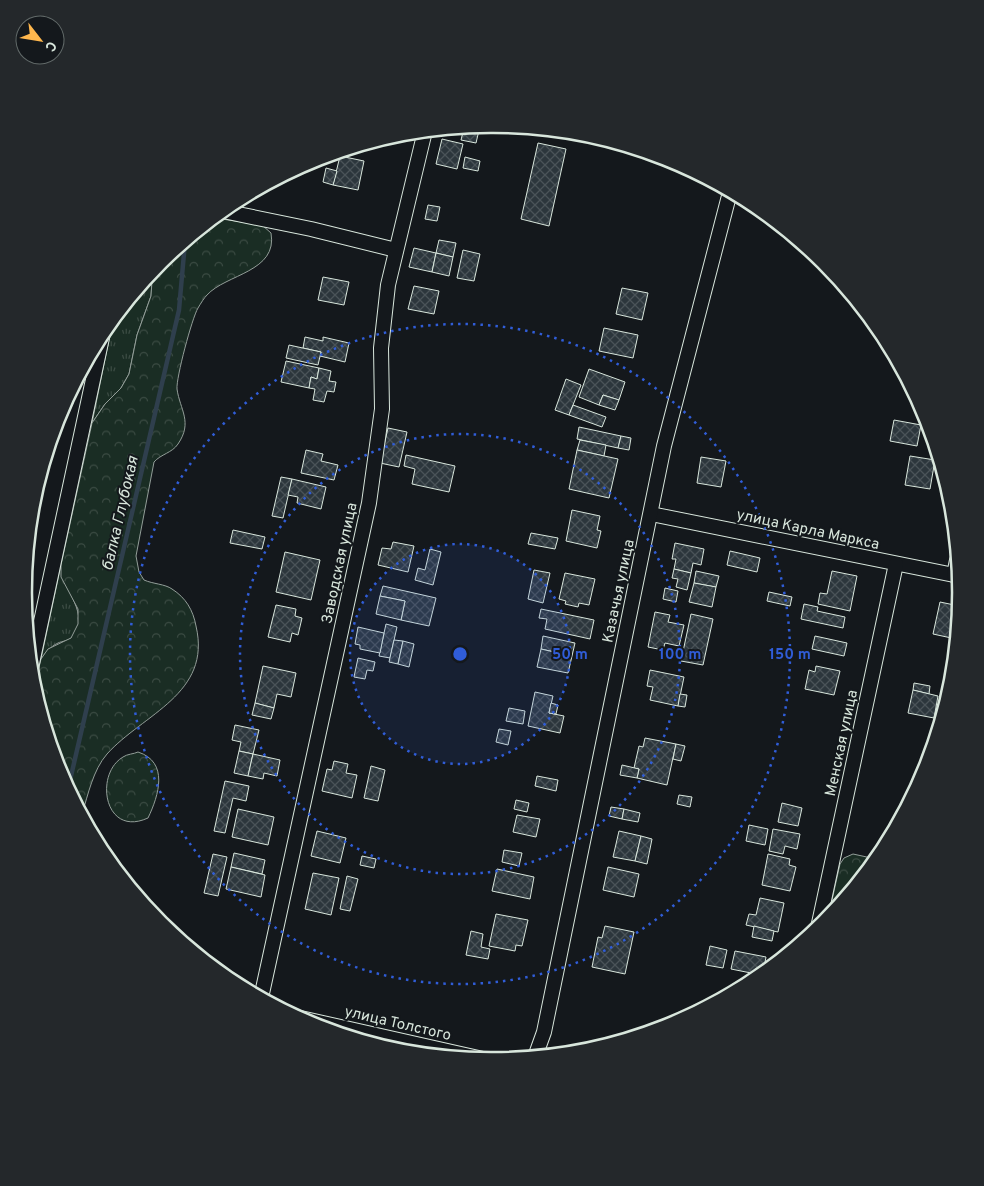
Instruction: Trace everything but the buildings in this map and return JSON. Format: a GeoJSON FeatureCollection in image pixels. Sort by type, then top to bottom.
{"type":"FeatureCollection","features":[{"type":"Feature","properties":{"kind":"street","name":"Заводская улица"},"geometry":{"type":"LineString","coordinates":[[262,991],[369,503],[382,409],[381,348],[383,322],[396,250],[423,138]]}},
{"type":"Feature","properties":{"kind":"street","name":"Казачья улица"},"geometry":{"type":"LineString","coordinates":[[537,1050],[544,1032],[670,418],[728,199]]}},
{"type":"Feature","properties":{"kind":"street"},"geometry":{"type":"LineString","coordinates":[[234,213],[396,250]]}},
{"type":"Feature","properties":{"kind":"street"},"geometry":{"type":"LineString","coordinates":[[35,647],[98,357]]}},
{"type":"Feature","properties":{"kind":"street","name":"улица Карла Маркса"},"geometry":{"type":"LineString","coordinates":[[651,514],[951,575]]}},
{"type":"Feature","properties":{"kind":"street","name":"Менская улица"},"geometry":{"type":"LineString","coordinates":[[821,913],[896,564]]}},
{"type":"Feature","properties":{"kind":"street","name":"улица Толстого"},"geometry":{"type":"LineString","coordinates":[[336,1025],[446,1050]]}},
{"type":"Feature","properties":{"kind":"green space"},"geometry":{"type":"Polygon","coordinates":[[[225,219],[262,225],[271,233],[271,246],[267,256],[249,271],[215,288],[200,304],[195,314],[177,383],[185,429],[176,447],[154,462],[136,556],[139,572],[144,580],[172,589],[185,600],[191,610],[196,626],[198,649],[194,669],[184,686],[171,700],[122,740],[102,760],[85,805],[67,769],[57,741],[48,712],[39,669],[41,659],[48,649],[71,638],[78,624],[78,609],[61,577],[61,565],[92,423],[105,404],[121,388],[129,374],[137,335],[151,296],[152,285],[167,268],[212,228],[225,219]]]}},
{"type":"Feature","properties":{"kind":"green space"},"geometry":{"type":"Polygon","coordinates":[[[152,285],[151,296],[137,335],[129,374],[121,388],[105,404],[92,423],[109,340],[127,313],[152,285]]]}},
{"type":"Feature","properties":{"kind":"green space"},"geometry":{"type":"Polygon","coordinates":[[[61,565],[66,584],[78,611],[79,620],[77,629],[71,638],[53,646],[41,659],[61,565]]]}},
{"type":"Feature","properties":{"kind":"green space"},"geometry":{"type":"Polygon","coordinates":[[[138,752],[148,757],[154,763],[158,771],[159,780],[158,790],[148,818],[133,822],[121,819],[113,812],[108,801],[107,789],[108,777],[114,765],[125,756],[138,752]]]}},
{"type":"Feature","properties":{"kind":"green space"},"geometry":{"type":"Polygon","coordinates":[[[853,854],[868,857],[857,873],[832,902],[840,864],[844,858],[853,854]]]}},
{"type":"Feature","properties":{"kind":"waterway","name":"балка Глубокая"},"geometry":{"type":"LineString","coordinates":[[71,777],[179,310],[184,252]]}}]}
